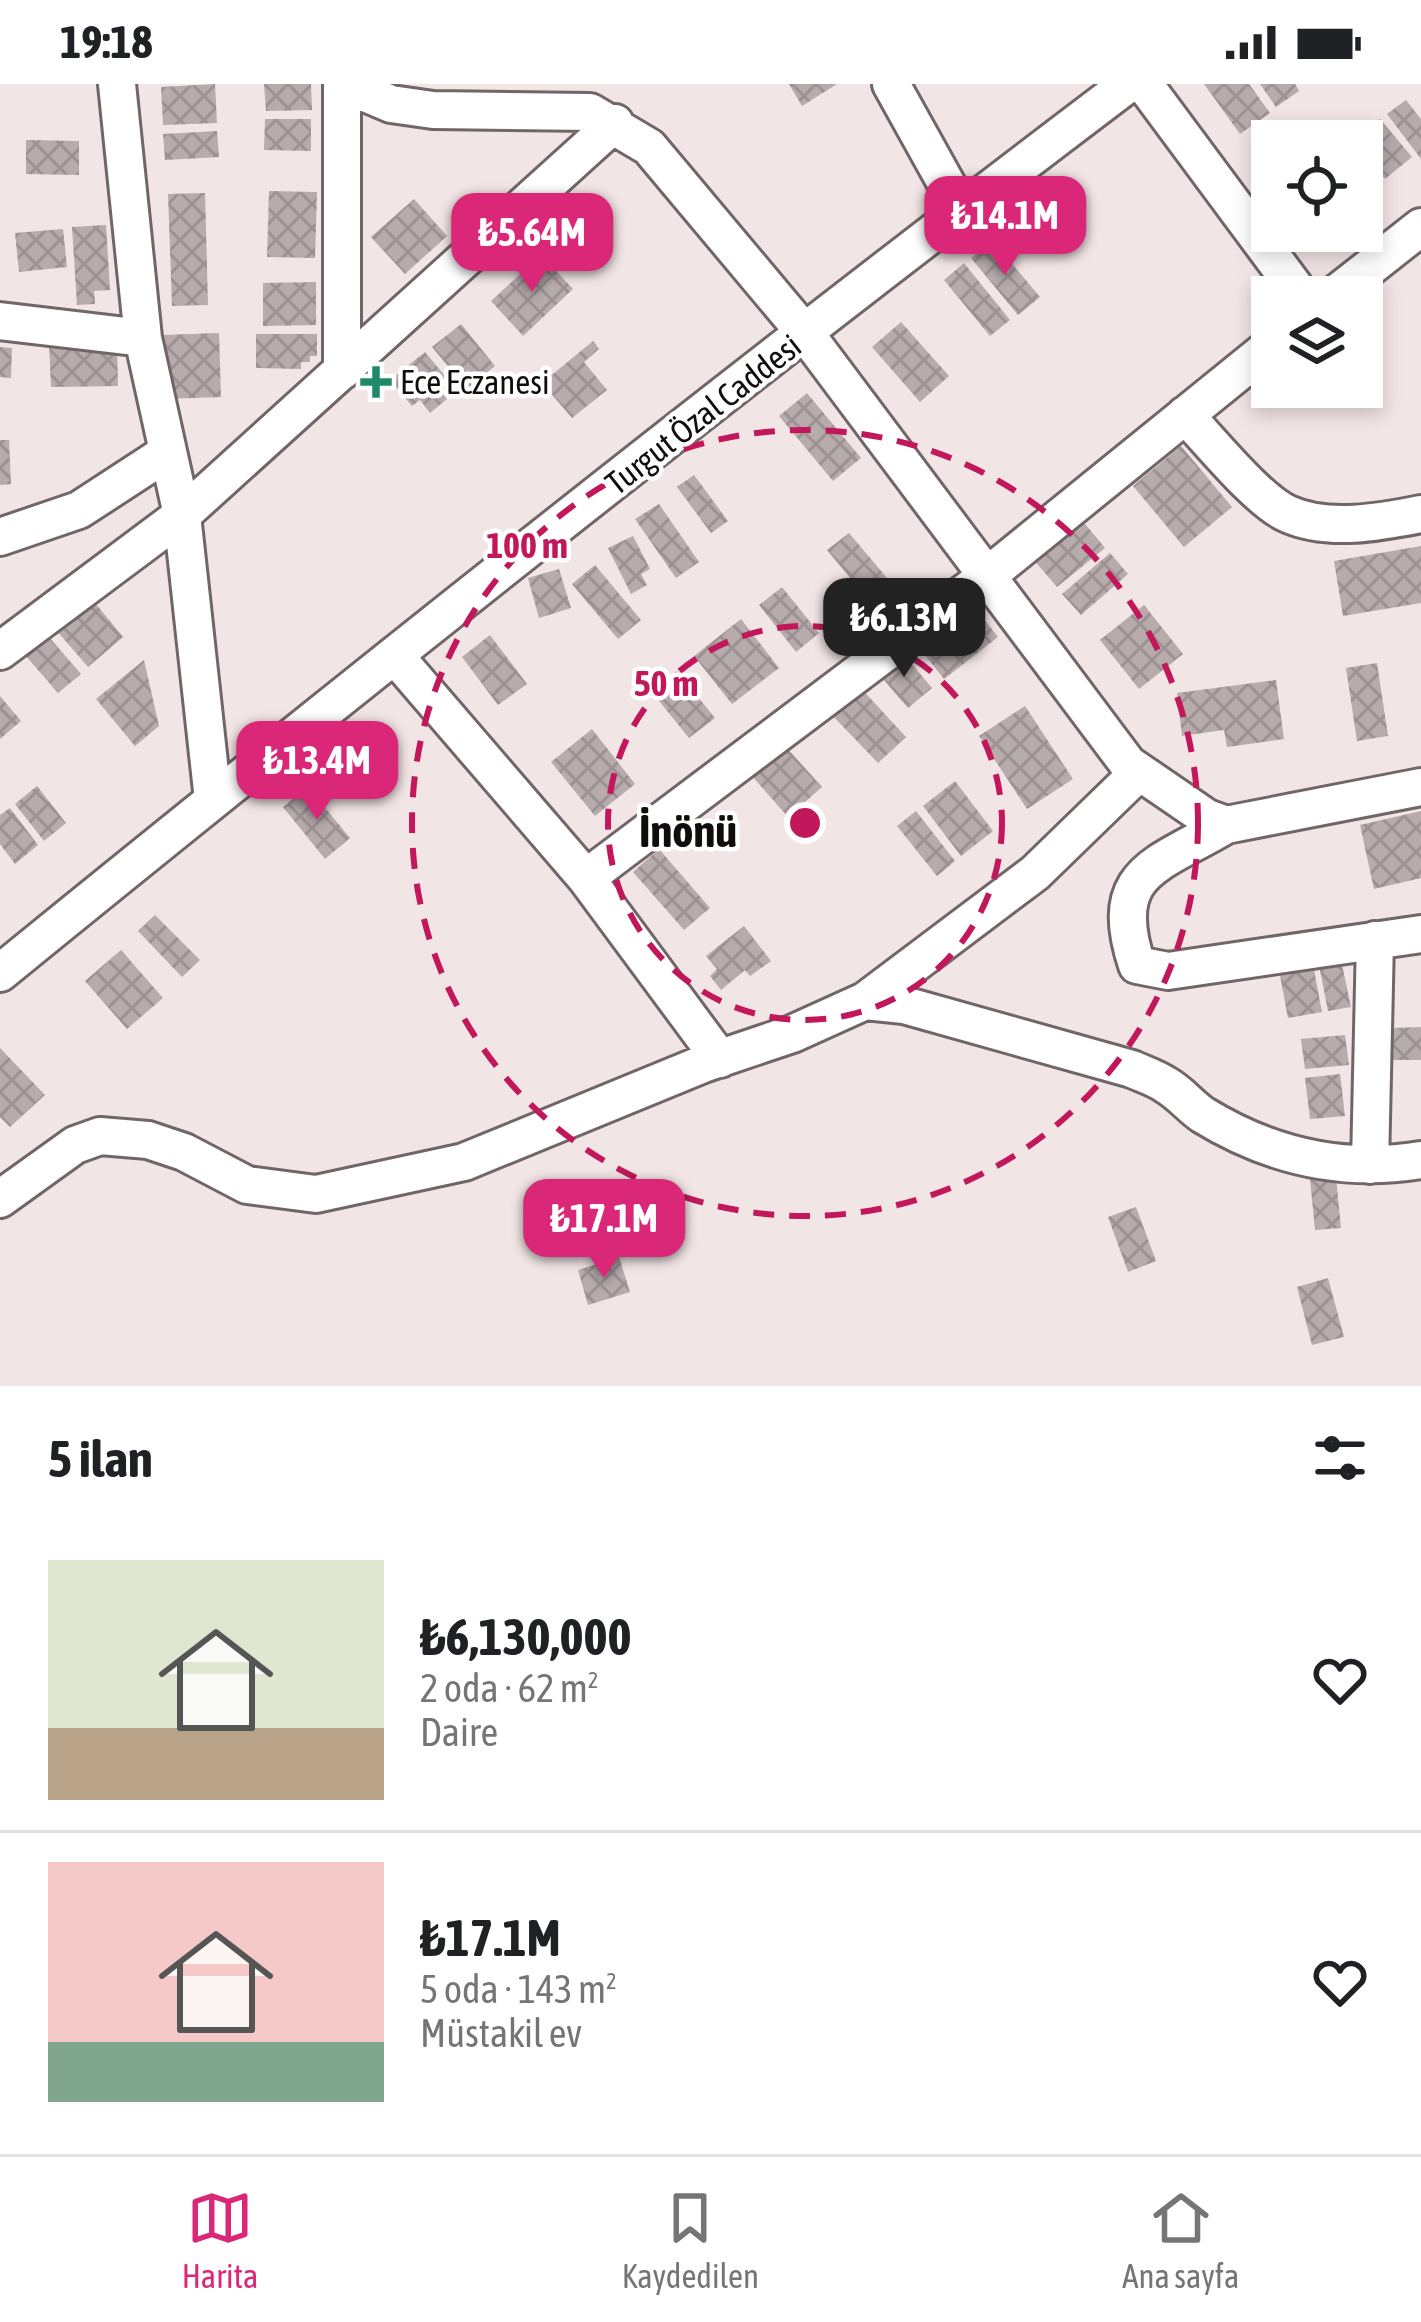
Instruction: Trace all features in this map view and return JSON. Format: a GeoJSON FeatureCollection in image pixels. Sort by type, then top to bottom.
{"type":"FeatureCollection","features":[{"type":"Feature","properties":{"kind":"street"},"geometry":{"type":"LineString","coordinates":[[117,84],[143,338],[182,515],[213,800]]}},
{"type":"Feature","properties":{"kind":"street"},"geometry":{"type":"LineString","coordinates":[[342,84],[342,371]]}},
{"type":"Feature","properties":{"kind":"street"},"geometry":{"type":"LineString","coordinates":[[355,84],[358,90],[391,104],[433,110],[505,97],[590,112],[650,147],[805,333],[1128,764],[1226,825]]}},
{"type":"Feature","properties":{"kind":"street"},"geometry":{"type":"LineString","coordinates":[[891,84],[961,210]]}},
{"type":"Feature","properties":{"kind":"street","name":"Turgut Özal Caddesi"},"geometry":{"type":"LineString","coordinates":[[0,974],[395,656],[1128,84]]}},
{"type":"Feature","properties":{"kind":"street"},"geometry":{"type":"LineString","coordinates":[[1144,84],[1286,276]]}},
{"type":"Feature","properties":{"kind":"street"},"geometry":{"type":"LineString","coordinates":[[0,651],[182,515],[615,123]]}},
{"type":"Feature","properties":{"kind":"street"},"geometry":{"type":"LineString","coordinates":[[1358,276],[1421,227]]}},
{"type":"Feature","properties":{"kind":"street"},"geometry":{"type":"LineString","coordinates":[[0,321],[143,338]]}},
{"type":"Feature","properties":{"kind":"street"},"geometry":{"type":"LineString","coordinates":[[586,878],[987,576],[1251,361]]}},
{"type":"Feature","properties":{"kind":"street"},"geometry":{"type":"LineString","coordinates":[[1185,415],[1287,514],[1330,523],[1421,514]]}},
{"type":"Feature","properties":{"kind":"street"},"geometry":{"type":"LineString","coordinates":[[0,537],[79,510],[168,452]]}},
{"type":"Feature","properties":{"kind":"street"},"geometry":{"type":"LineString","coordinates":[[395,656],[586,878],[720,1059]]}},
{"type":"Feature","properties":{"kind":"street"},"geometry":{"type":"LineString","coordinates":[[0,1199],[75,1144],[100,1136],[148,1140],[184,1152],[247,1185],[316,1194],[464,1162],[865,1001],[1035,873],[1139,772]]}},
{"type":"Feature","properties":{"kind":"street"},"geometry":{"type":"LineString","coordinates":[[1421,787],[1226,825],[1137,880],[1126,902],[1125,930],[1137,965],[1168,971],[1421,934]]}},
{"type":"Feature","properties":{"kind":"street"},"geometry":{"type":"LineString","coordinates":[[1370,1165],[1375,940]]}},
{"type":"Feature","properties":{"kind":"street"},"geometry":{"type":"LineString","coordinates":[[865,1001],[904,1005],[1132,1069],[1165,1083],[1198,1112],[1240,1136],[1285,1156],[1370,1165],[1421,1160]]}},
{"type":"Feature","properties":{"kind":"building"},"geometry":{"type":"Polygon","coordinates":[[[215,84],[217,123],[163,125],[161,87],[215,84]]]}},
{"type":"Feature","properties":{"kind":"building"},"geometry":{"type":"Polygon","coordinates":[[[264,84],[311,84],[312,110],[266,111],[264,84]]]}},
{"type":"Feature","properties":{"kind":"building"},"geometry":{"type":"Polygon","coordinates":[[[789,84],[837,84],[802,106],[789,84]]]}},
{"type":"Feature","properties":{"kind":"building"},"geometry":{"type":"Polygon","coordinates":[[[1204,84],[1249,84],[1270,113],[1251,120],[1251,126],[1240,134],[1204,84]]]}},
{"type":"Feature","properties":{"kind":"building"},"geometry":{"type":"Polygon","coordinates":[[[1260,84],[1295,84],[1299,91],[1276,107],[1260,84]]]}},
{"type":"Feature","properties":{"kind":"building"},"geometry":{"type":"Polygon","coordinates":[[[1406,100],[1421,119],[1421,159],[1387,114],[1406,100]]]}},
{"type":"Feature","properties":{"kind":"building"},"geometry":{"type":"Polygon","coordinates":[[[265,119],[311,119],[311,151],[264,150],[265,119]]]}},
{"type":"Feature","properties":{"kind":"building"},"geometry":{"type":"Polygon","coordinates":[[[1383,123],[1412,157],[1383,177],[1383,123]]]}},
{"type":"Feature","properties":{"kind":"building"},"geometry":{"type":"Polygon","coordinates":[[[217,131],[219,157],[165,160],[163,134],[217,131]]]}},
{"type":"Feature","properties":{"kind":"building"},"geometry":{"type":"Polygon","coordinates":[[[26,140],[79,141],[79,175],[26,174],[26,140]]]}},
{"type":"Feature","properties":{"kind":"building"},"geometry":{"type":"Polygon","coordinates":[[[269,191],[317,192],[315,258],[267,257],[269,191]]]}},
{"type":"Feature","properties":{"kind":"building"},"geometry":{"type":"Polygon","coordinates":[[[205,193],[208,305],[172,306],[168,194],[205,193]]]}},
{"type":"Feature","properties":{"kind":"building"},"geometry":{"type":"Polygon","coordinates":[[[414,199],[447,236],[405,274],[371,237],[414,199]]]}},
{"type":"Feature","properties":{"kind":"building"},"geometry":{"type":"Polygon","coordinates":[[[106,225],[110,290],[94,291],[95,304],[77,305],[72,227],[106,225]]]}},
{"type":"Feature","properties":{"kind":"building"},"geometry":{"type":"Polygon","coordinates":[[[63,229],[67,267],[19,272],[15,233],[63,229]]]}},
{"type":"Feature","properties":{"kind":"building"},"geometry":{"type":"Polygon","coordinates":[[[992,240],[1040,297],[1018,315],[971,258],[992,240]]]}},
{"type":"Feature","properties":{"kind":"building"},"geometry":{"type":"Polygon","coordinates":[[[541,255],[573,289],[523,336],[491,301],[541,255]]]}},
{"type":"Feature","properties":{"kind":"building"},"geometry":{"type":"Polygon","coordinates":[[[964,263],[1010,320],[990,336],[944,280],[964,263]]]}},
{"type":"Feature","properties":{"kind":"building"},"geometry":{"type":"Polygon","coordinates":[[[316,282],[316,325],[263,326],[263,283],[316,282]]]}},
{"type":"Feature","properties":{"kind":"building"},"geometry":{"type":"Polygon","coordinates":[[[901,322],[949,376],[920,402],[872,347],[901,322]]]}},
{"type":"Feature","properties":{"kind":"building"},"geometry":{"type":"Polygon","coordinates":[[[461,324],[495,366],[467,389],[432,347],[461,324]]]}},
{"type":"Feature","properties":{"kind":"building"},"geometry":{"type":"Polygon","coordinates":[[[219,333],[221,397],[165,399],[163,335],[219,333]]]}},
{"type":"Feature","properties":{"kind":"building"},"geometry":{"type":"Polygon","coordinates":[[[256,334],[317,334],[317,356],[301,362],[301,369],[256,368],[256,334]]]}},
{"type":"Feature","properties":{"kind":"building"},"geometry":{"type":"Polygon","coordinates":[[[593,341],[599,349],[584,362],[607,390],[572,418],[542,383],[593,341]]]}},
{"type":"Feature","properties":{"kind":"building"},"geometry":{"type":"Polygon","coordinates":[[[117,343],[118,386],[51,387],[49,344],[117,343]]]}},
{"type":"Feature","properties":{"kind":"building"},"geometry":{"type":"Polygon","coordinates":[[[0,347],[12,348],[11,378],[0,377],[0,347]]]}},
{"type":"Feature","properties":{"kind":"building"},"geometry":{"type":"Polygon","coordinates":[[[425,352],[451,383],[441,391],[447,399],[430,413],[420,400],[412,406],[390,380],[425,352]]]}},
{"type":"Feature","properties":{"kind":"building"},"geometry":{"type":"Polygon","coordinates":[[[807,393],[861,458],[833,481],[779,416],[807,393]]]}},
{"type":"Feature","properties":{"kind":"building"},"geometry":{"type":"Polygon","coordinates":[[[0,440],[9,440],[11,484],[0,485],[0,440]]]}},
{"type":"Feature","properties":{"kind":"building"},"geometry":{"type":"Polygon","coordinates":[[[1181,446],[1232,507],[1184,547],[1133,486],[1181,446]]]}},
{"type":"Feature","properties":{"kind":"building"},"geometry":{"type":"Polygon","coordinates":[[[694,475],[728,521],[711,533],[677,487],[694,475]]]}},
{"type":"Feature","properties":{"kind":"building"},"geometry":{"type":"Polygon","coordinates":[[[659,504],[699,562],[676,578],[635,519],[659,504]]]}},
{"type":"Feature","properties":{"kind":"building"},"geometry":{"type":"Polygon","coordinates":[[[1081,519],[1105,548],[1057,587],[1033,559],[1081,519]]]}},
{"type":"Feature","properties":{"kind":"building"},"geometry":{"type":"Polygon","coordinates":[[[849,533],[887,578],[865,596],[827,550],[849,533]]]}},
{"type":"Feature","properties":{"kind":"building"},"geometry":{"type":"Polygon","coordinates":[[[633,536],[650,569],[641,574],[647,585],[631,594],[608,548],[633,536]]]}},
{"type":"Feature","properties":{"kind":"building"},"geometry":{"type":"Polygon","coordinates":[[[1421,546],[1421,603],[1343,616],[1334,561],[1421,546]]]}},
{"type":"Feature","properties":{"kind":"building"},"geometry":{"type":"Polygon","coordinates":[[[1110,553],[1128,574],[1081,615],[1062,594],[1110,553]]]}},
{"type":"Feature","properties":{"kind":"building"},"geometry":{"type":"Polygon","coordinates":[[[595,565],[641,620],[618,639],[572,584],[595,565]]]}},
{"type":"Feature","properties":{"kind":"building"},"geometry":{"type":"Polygon","coordinates":[[[559,569],[571,608],[539,618],[528,578],[559,569]]]}},
{"type":"Feature","properties":{"kind":"building"},"geometry":{"type":"Polygon","coordinates":[[[782,587],[819,633],[796,652],[759,605],[782,587]]]}},
{"type":"Feature","properties":{"kind":"building"},"geometry":{"type":"Polygon","coordinates":[[[86,592],[123,637],[88,667],[50,623],[86,592]]]}},
{"type":"Feature","properties":{"kind":"building"},"geometry":{"type":"Polygon","coordinates":[[[966,596],[998,637],[944,679],[912,639],[966,596]]]}},
{"type":"Feature","properties":{"kind":"building"},"geometry":{"type":"Polygon","coordinates":[[[1144,605],[1183,654],[1139,689],[1100,640],[1144,605]]]}},
{"type":"Feature","properties":{"kind":"building"},"geometry":{"type":"Polygon","coordinates":[[[741,619],[779,668],[732,704],[694,656],[741,619]]]}},
{"type":"Feature","properties":{"kind":"building"},"geometry":{"type":"Polygon","coordinates":[[[42,629],[81,674],[58,693],[19,648],[42,629]]]}},
{"type":"Feature","properties":{"kind":"building"},"geometry":{"type":"Polygon","coordinates":[[[490,635],[527,684],[498,705],[462,657],[490,635]]]}},
{"type":"Feature","properties":{"kind":"building"},"geometry":{"type":"Polygon","coordinates":[[[901,651],[932,688],[908,708],[877,672],[901,651]]]}},
{"type":"Feature","properties":{"kind":"building"},"geometry":{"type":"Polygon","coordinates":[[[144,660],[159,726],[135,746],[96,699],[144,660]]]}},
{"type":"Feature","properties":{"kind":"building"},"geometry":{"type":"Polygon","coordinates":[[[1377,663],[1388,736],[1357,741],[1346,668],[1377,663]]]}},
{"type":"Feature","properties":{"kind":"building"},"geometry":{"type":"Polygon","coordinates":[[[677,671],[715,718],[689,738],[651,691],[677,671]]]}},
{"type":"Feature","properties":{"kind":"building"},"geometry":{"type":"Polygon","coordinates":[[[1276,680],[1284,739],[1227,747],[1224,730],[1182,736],[1177,693],[1276,680]]]}},
{"type":"Feature","properties":{"kind":"building"},"geometry":{"type":"Polygon","coordinates":[[[857,684],[906,737],[878,763],[828,711],[857,684]]]}},
{"type":"Feature","properties":{"kind":"building"},"geometry":{"type":"Polygon","coordinates":[[[0,696],[21,721],[0,739],[0,696]]]}},
{"type":"Feature","properties":{"kind":"building"},"geometry":{"type":"Polygon","coordinates":[[[1025,706],[1073,779],[1027,809],[979,736],[1025,706]]]}},
{"type":"Feature","properties":{"kind":"building"},"geometry":{"type":"Polygon","coordinates":[[[592,729],[635,784],[595,816],[551,762],[592,729]]]}},
{"type":"Feature","properties":{"kind":"building"},"geometry":{"type":"Polygon","coordinates":[[[778,738],[822,787],[788,817],[744,767],[778,738]]]}},
{"type":"Feature","properties":{"kind":"building"},"geometry":{"type":"Polygon","coordinates":[[[955,781],[993,831],[961,856],[923,806],[955,781]]]}},
{"type":"Feature","properties":{"kind":"building"},"geometry":{"type":"Polygon","coordinates":[[[37,786],[66,823],[44,841],[15,804],[37,786]]]}},
{"type":"Feature","properties":{"kind":"building"},"geometry":{"type":"Polygon","coordinates":[[[308,787],[350,838],[325,859],[283,807],[308,787]]]}},
{"type":"Feature","properties":{"kind":"building"},"geometry":{"type":"Polygon","coordinates":[[[10,808],[38,845],[15,864],[0,844],[0,815],[10,808]]]}},
{"type":"Feature","properties":{"kind":"building"},"geometry":{"type":"Polygon","coordinates":[[[916,811],[955,861],[937,876],[897,826],[916,811]]]}},
{"type":"Feature","properties":{"kind":"building"},"geometry":{"type":"Polygon","coordinates":[[[1421,811],[1421,878],[1374,889],[1360,825],[1421,811]]]}},
{"type":"Feature","properties":{"kind":"building"},"geometry":{"type":"Polygon","coordinates":[[[659,849],[710,908],[684,930],[633,872],[659,849]]]}},
{"type":"Feature","properties":{"kind":"building"},"geometry":{"type":"Polygon","coordinates":[[[155,915],[200,960],[182,977],[138,931],[155,915]]]}},
{"type":"Feature","properties":{"kind":"building"},"geometry":{"type":"Polygon","coordinates":[[[744,926],[771,961],[750,976],[745,970],[721,990],[710,976],[717,969],[706,956],[744,926]]]}},
{"type":"Feature","properties":{"kind":"building"},"geometry":{"type":"Polygon","coordinates":[[[121,950],[163,998],[127,1029],[85,981],[121,950]]]}},
{"type":"Feature","properties":{"kind":"building"},"geometry":{"type":"Polygon","coordinates":[[[1340,955],[1351,1007],[1328,1011],[1318,960],[1340,955]]]}},
{"type":"Feature","properties":{"kind":"building"},"geometry":{"type":"Polygon","coordinates":[[[1312,959],[1322,1012],[1288,1018],[1278,965],[1312,959]]]}},
{"type":"Feature","properties":{"kind":"building"},"geometry":{"type":"Polygon","coordinates":[[[1421,1027],[1421,1060],[1393,1060],[1392,1028],[1421,1027]]]}},
{"type":"Feature","properties":{"kind":"building"},"geometry":{"type":"Polygon","coordinates":[[[1345,1035],[1349,1065],[1305,1069],[1301,1039],[1345,1035]]]}},
{"type":"Feature","properties":{"kind":"building"},"geometry":{"type":"Polygon","coordinates":[[[0,1048],[45,1095],[10,1127],[0,1117],[0,1048]]]}},
{"type":"Feature","properties":{"kind":"building"},"geometry":{"type":"Polygon","coordinates":[[[1340,1074],[1345,1116],[1310,1119],[1305,1078],[1340,1074]]]}},
{"type":"Feature","properties":{"kind":"building"},"geometry":{"type":"Polygon","coordinates":[[[1335,1167],[1341,1228],[1315,1230],[1309,1169],[1335,1167]]]}},
{"type":"Feature","properties":{"kind":"building"},"geometry":{"type":"Polygon","coordinates":[[[1136,1207],[1156,1261],[1128,1272],[1108,1217],[1136,1207]]]}},
{"type":"Feature","properties":{"kind":"building"},"geometry":{"type":"Polygon","coordinates":[[[619,1257],[630,1292],[588,1305],[578,1270],[619,1257]]]}},
{"type":"Feature","properties":{"kind":"building"},"geometry":{"type":"Polygon","coordinates":[[[1328,1278],[1344,1337],[1312,1345],[1297,1287],[1328,1278]]]}},
{"type":"Feature","properties":{"kind":"place","name":"Ece Eczanesi"},"geometry":{"type":"Point","coordinates":[376,382]}},
{"type":"Feature","properties":{"kind":"district","name":"İnönü"},"geometry":{"type":"Point","coordinates":[688,831]}}]}
